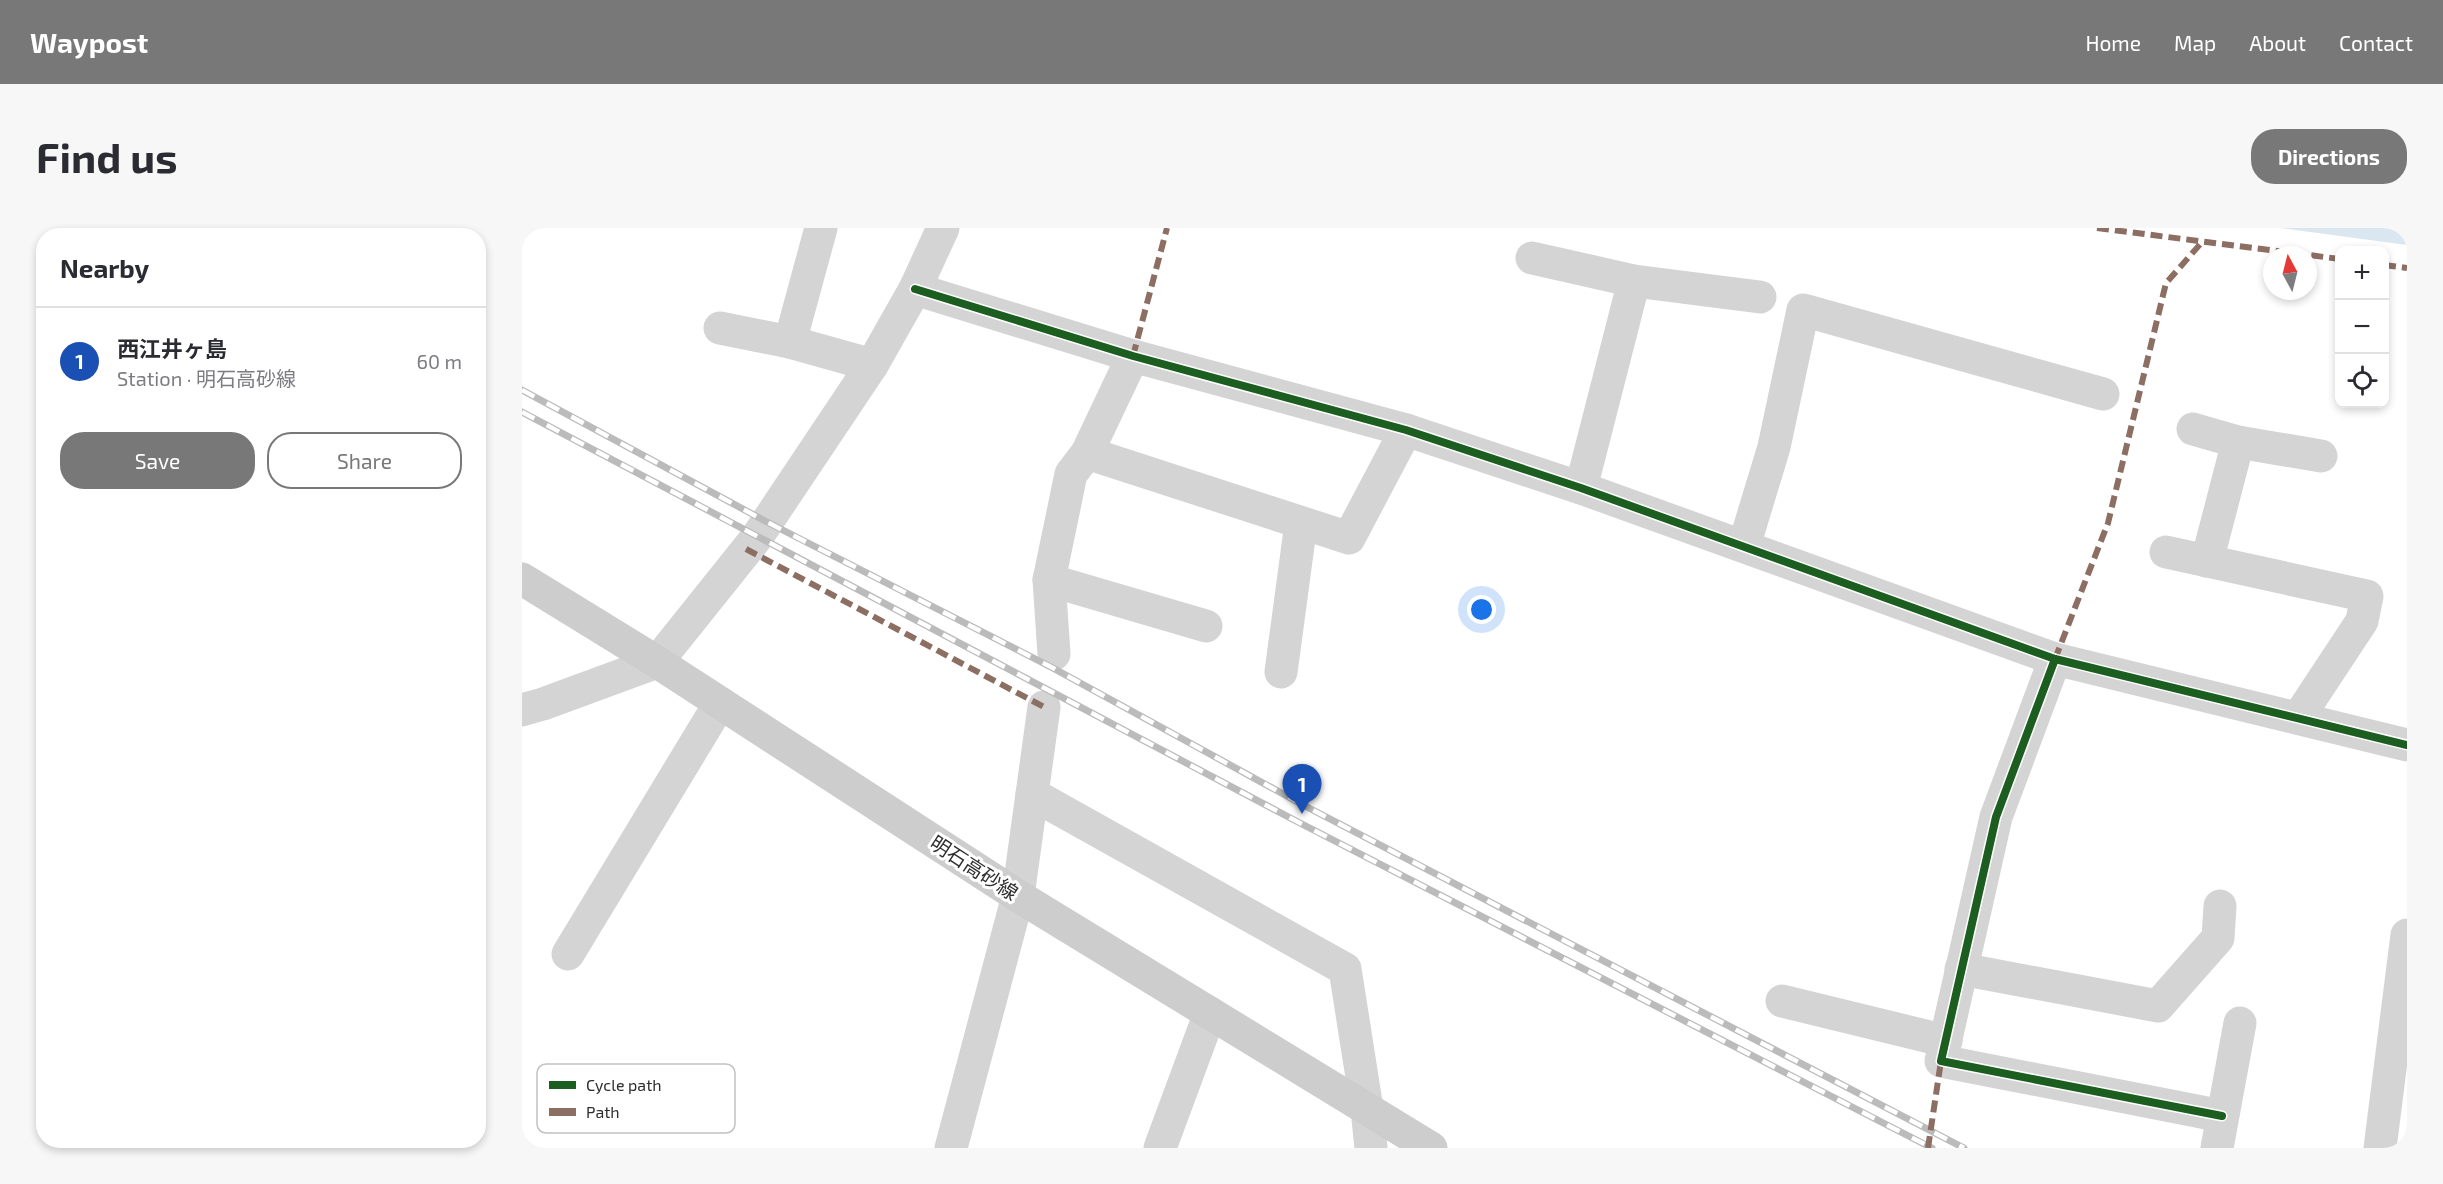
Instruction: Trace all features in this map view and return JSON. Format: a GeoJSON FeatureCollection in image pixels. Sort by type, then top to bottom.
{"type":"FeatureCollection","features":[{"type":"Feature","properties":{"kind":"main road","name":"明石高砂線"},"geometry":{"type":"LineString","coordinates":[[522,579],[657,662],[1018,896],[1431,1148]]}},
{"type":"Feature","properties":{"kind":"street"},"geometry":{"type":"LineString","coordinates":[[790,342],[821,228]]}},
{"type":"Feature","properties":{"kind":"street"},"geometry":{"type":"LineString","coordinates":[[522,710],[657,662],[757,537],[872,365],[915,289],[944,228]]}},
{"type":"Feature","properties":{"kind":"street"},"geometry":{"type":"LineString","coordinates":[[1532,258],[1634,281],[1760,297]]}},
{"type":"Feature","properties":{"kind":"street"},"geometry":{"type":"LineString","coordinates":[[1581,488],[1634,281]]}},
{"type":"Feature","properties":{"kind":"street"},"geometry":{"type":"LineString","coordinates":[[915,289],[1133,356],[1406,430],[1581,488],[2055,659],[2407,745]]}},
{"type":"Feature","properties":{"kind":"street"},"geometry":{"type":"LineString","coordinates":[[1744,546],[1774,447],[1803,310],[2103,394]]}},
{"type":"Feature","properties":{"kind":"street"},"geometry":{"type":"LineString","coordinates":[[720,328],[790,342],[872,365]]}},
{"type":"Feature","properties":{"kind":"street"},"geometry":{"type":"LineString","coordinates":[[1054,654],[1049,580],[1071,474],[1087,453],[1133,356]]}},
{"type":"Feature","properties":{"kind":"street"},"geometry":{"type":"LineString","coordinates":[[2193,429],[2238,442],[2321,456]]}},
{"type":"Feature","properties":{"kind":"street"},"geometry":{"type":"LineString","coordinates":[[1087,453],[1349,538],[1406,430]]}},
{"type":"Feature","properties":{"kind":"street"},"geometry":{"type":"LineString","coordinates":[[2207,561],[2238,442]]}},
{"type":"Feature","properties":{"kind":"street"},"geometry":{"type":"LineString","coordinates":[[1281,672],[1301,523]]}},
{"type":"Feature","properties":{"kind":"street"},"geometry":{"type":"LineString","coordinates":[[2166,552],[2367,596],[2362,621],[2298,718]]}},
{"type":"Feature","properties":{"kind":"street"},"geometry":{"type":"LineString","coordinates":[[1049,580],[1206,626]]}},
{"type":"Feature","properties":{"kind":"street"},"geometry":{"type":"LineString","coordinates":[[2055,659],[1996,817],[1941,1061],[2222,1116]]}},
{"type":"Feature","properties":{"kind":"street"},"geometry":{"type":"LineString","coordinates":[[568,954],[720,703]]}},
{"type":"Feature","properties":{"kind":"street"},"geometry":{"type":"LineString","coordinates":[[951,1148],[1018,896],[1044,707]]}},
{"type":"Feature","properties":{"kind":"street"},"geometry":{"type":"LineString","coordinates":[[1032,794],[1345,969],[1371,1148]]}},
{"type":"Feature","properties":{"kind":"street"},"geometry":{"type":"LineString","coordinates":[[1961,969],[2158,1006],[2218,938],[2220,906]]}},
{"type":"Feature","properties":{"kind":"street"},"geometry":{"type":"LineString","coordinates":[[2380,1148],[2407,936]]}},
{"type":"Feature","properties":{"kind":"street"},"geometry":{"type":"LineString","coordinates":[[1782,1001],[1946,1041]]}},
{"type":"Feature","properties":{"kind":"street"},"geometry":{"type":"LineString","coordinates":[[1160,1148],[1210,1013]]}},
{"type":"Feature","properties":{"kind":"street"},"geometry":{"type":"LineString","coordinates":[[2217,1148],[2240,1023]]}},
{"type":"Feature","properties":{"kind":"shaded area"},"geometry":{"type":"Polygon","coordinates":[[[2280,228],[2407,228],[2407,245],[2280,228]]]}},
{"type":"Feature","properties":{"kind":"railway"},"geometry":{"type":"LineString","coordinates":[[522,390],[767,522],[1051,667],[1305,806],[1964,1148]]}},
{"type":"Feature","properties":{"kind":"railway"},"geometry":{"type":"LineString","coordinates":[[522,412],[1298,822],[1932,1148]]}},
{"type":"Feature","properties":{"kind":"marked path"},"geometry":{"type":"LineString","coordinates":[[1133,356],[1167,228]]}},
{"type":"Feature","properties":{"kind":"marked path"},"geometry":{"type":"LineString","coordinates":[[2097,228],[2335,258]]}},
{"type":"Feature","properties":{"kind":"marked path"},"geometry":{"type":"LineString","coordinates":[[2055,659],[2108,523],[2166,283],[2203,241]]}},
{"type":"Feature","properties":{"kind":"marked path"},"geometry":{"type":"LineString","coordinates":[[2389,266],[2407,268]]}},
{"type":"Feature","properties":{"kind":"marked path"},"geometry":{"type":"LineString","coordinates":[[746,549],[1044,707]]}},
{"type":"Feature","properties":{"kind":"marked path"},"geometry":{"type":"LineString","coordinates":[[1928,1148],[1941,1061]]}},
{"type":"Feature","properties":{"kind":"cycle path"},"geometry":{"type":"LineString","coordinates":[[915,289],[1133,356],[1406,430],[1581,488],[2055,659],[2407,745]]}},
{"type":"Feature","properties":{"kind":"cycle path"},"geometry":{"type":"LineString","coordinates":[[2055,659],[1996,817],[1941,1061],[2222,1116]]}},
{"type":"Feature","properties":{"kind":"place","name":"西江井ヶ島"},"geometry":{"type":"Point","coordinates":[1302,814]}}]}
